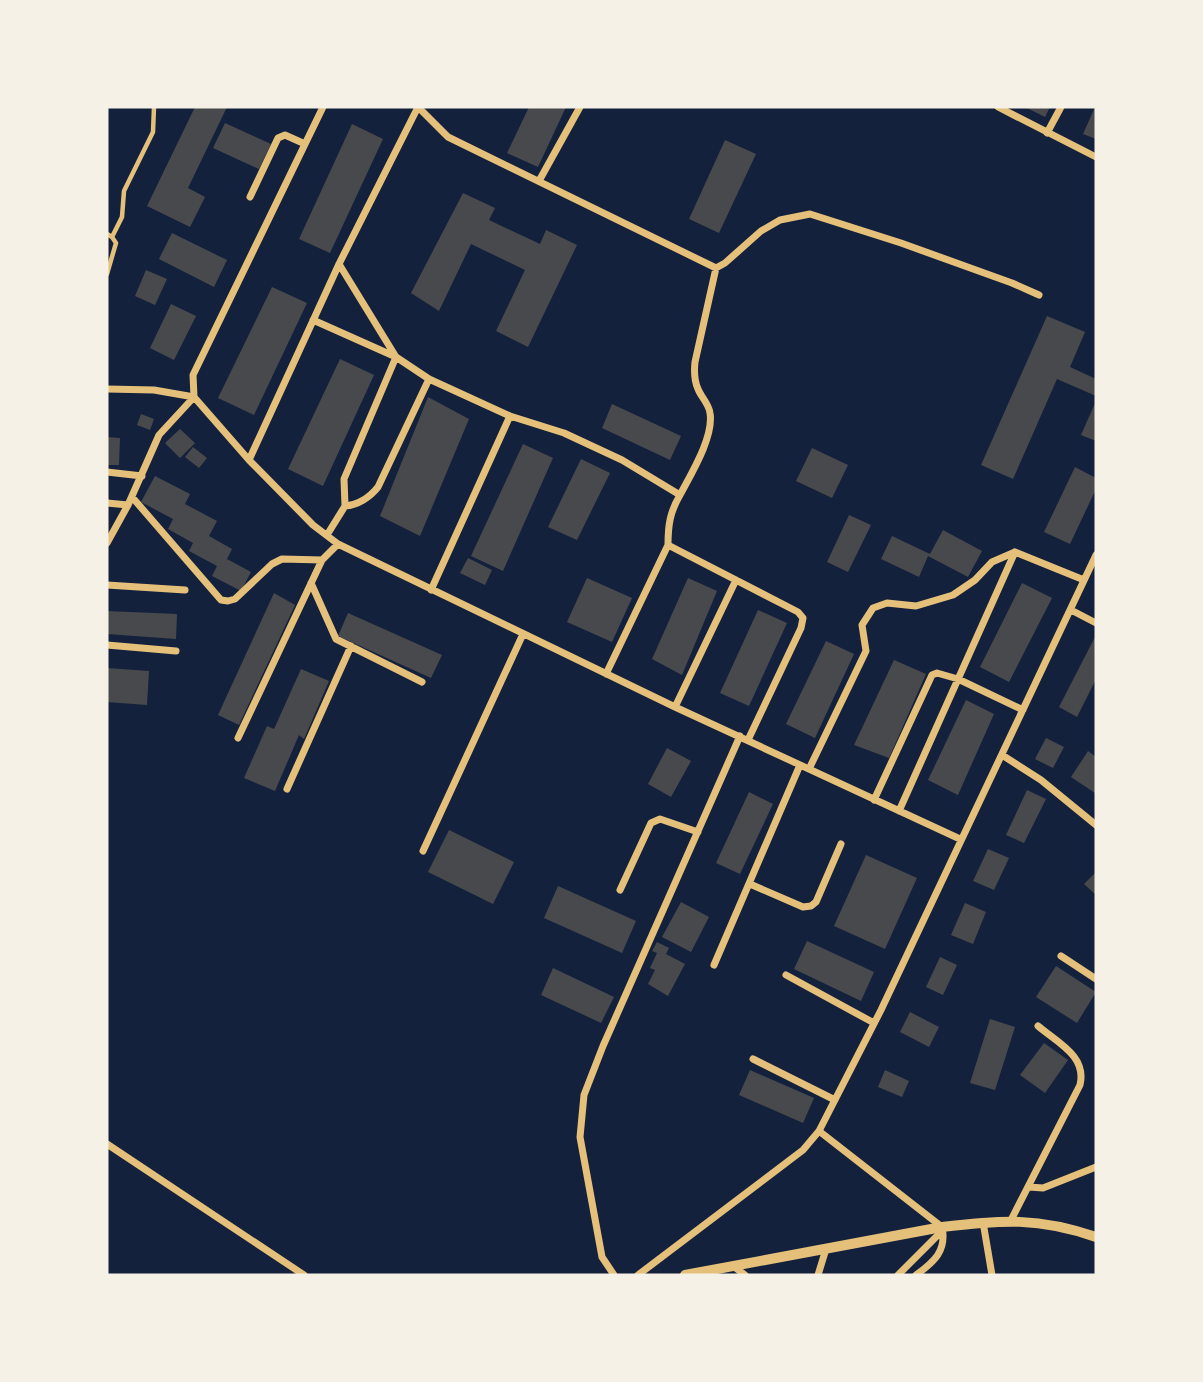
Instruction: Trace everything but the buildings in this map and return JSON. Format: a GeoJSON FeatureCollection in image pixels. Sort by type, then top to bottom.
{"type":"FeatureCollection","features":[{"type":"Feature","properties":{"kind":"street"},"geometry":{"type":"LineString","coordinates":[[323,107],[192,375],[194,397],[249,460],[313,525],[338,544],[675,707],[960,839]]}},
{"type":"Feature","properties":{"kind":"street"},"geometry":{"type":"LineString","coordinates":[[249,460],[339,264],[418,107],[448,137],[716,268]]}},
{"type":"Feature","properties":{"kind":"street"},"geometry":{"type":"LineString","coordinates":[[539,181],[580,107]]}},
{"type":"Feature","properties":{"kind":"street"},"geometry":{"type":"LineString","coordinates":[[998,107],[1096,157]]}},
{"type":"Feature","properties":{"kind":"street"},"geometry":{"type":"LineString","coordinates":[[1047,133],[1062,107]]}},
{"type":"Feature","properties":{"kind":"street"},"geometry":{"type":"LineString","coordinates":[[250,197],[278,138],[285,135],[305,144]]}},
{"type":"Feature","properties":{"kind":"street"},"geometry":{"type":"LineString","coordinates":[[606,674],[668,545],[667,531],[671,511],[700,457],[708,430],[710,414],[694,377],[716,268],[761,231],[780,220],[810,214],[901,243],[1039,295]]}},
{"type":"Feature","properties":{"kind":"street"},"geometry":{"type":"LineString","coordinates":[[339,264],[396,357]]}},
{"type":"Feature","properties":{"kind":"street"},"geometry":{"type":"LineString","coordinates":[[313,320],[396,357],[429,379],[510,416],[564,433],[622,460],[681,495]]}},
{"type":"Feature","properties":{"kind":"street"},"geometry":{"type":"LineString","coordinates":[[327,535],[345,506],[344,479],[396,357]]}},
{"type":"Feature","properties":{"kind":"street"},"geometry":{"type":"LineString","coordinates":[[345,506],[372,495],[378,487],[429,379]]}},
{"type":"Feature","properties":{"kind":"street"},"geometry":{"type":"LineString","coordinates":[[107,389],[154,390],[194,397]]}},
{"type":"Feature","properties":{"kind":"street"},"geometry":{"type":"LineString","coordinates":[[107,543],[130,501],[159,435],[194,397]]}},
{"type":"Feature","properties":{"kind":"street"},"geometry":{"type":"LineString","coordinates":[[431,590],[510,416]]}},
{"type":"Feature","properties":{"kind":"street"},"geometry":{"type":"LineString","coordinates":[[107,472],[142,475]]}},
{"type":"Feature","properties":{"kind":"street"},"geometry":{"type":"LineString","coordinates":[[107,503],[130,501]]}},
{"type":"Feature","properties":{"kind":"street"},"geometry":{"type":"LineString","coordinates":[[130,501],[221,600],[229,601],[235,598],[272,564],[282,559],[322,560]]}},
{"type":"Feature","properties":{"kind":"street"},"geometry":{"type":"LineString","coordinates":[[237,738],[322,560],[338,544]]}},
{"type":"Feature","properties":{"kind":"street"},"geometry":{"type":"LineString","coordinates":[[668,545],[797,611],[803,618],[801,628],[748,740]]}},
{"type":"Feature","properties":{"kind":"street"},"geometry":{"type":"LineString","coordinates":[[899,811],[1015,552]]}},
{"type":"Feature","properties":{"kind":"street"},"geometry":{"type":"LineString","coordinates":[[809,769],[866,651],[862,625],[873,608],[887,603],[916,606],[953,595],[975,580],[992,562],[1015,552],[1084,580]]}},
{"type":"Feature","properties":{"kind":"street"},"geometry":{"type":"LineString","coordinates":[[638,1275],[803,1150],[819,1131],[874,1023],[1096,555]]}},
{"type":"Feature","properties":{"kind":"street"},"geometry":{"type":"LineString","coordinates":[[675,707],[736,580]]}},
{"type":"Feature","properties":{"kind":"street"},"geometry":{"type":"LineString","coordinates":[[311,583],[336,639],[422,682]]}},
{"type":"Feature","properties":{"kind":"street"},"geometry":{"type":"LineString","coordinates":[[107,585],[185,590]]}},
{"type":"Feature","properties":{"kind":"street"},"geometry":{"type":"LineString","coordinates":[[1071,610],[1096,623]]}},
{"type":"Feature","properties":{"kind":"street"},"geometry":{"type":"LineString","coordinates":[[422,851],[523,634]]}},
{"type":"Feature","properties":{"kind":"street"},"geometry":{"type":"LineString","coordinates":[[107,645],[176,651]]}},
{"type":"Feature","properties":{"kind":"street"},"geometry":{"type":"LineString","coordinates":[[287,789],[351,646]]}},
{"type":"Feature","properties":{"kind":"street"},"geometry":{"type":"LineString","coordinates":[[874,800],[932,676],[944,673],[1023,710]]}},
{"type":"Feature","properties":{"kind":"street"},"geometry":{"type":"LineString","coordinates":[[614,1275],[602,1257],[587,1182],[580,1137],[584,1095],[603,1046],[740,736]]}},
{"type":"Feature","properties":{"kind":"street"},"geometry":{"type":"LineString","coordinates":[[1002,755],[1041,779],[1096,825]]}},
{"type":"Feature","properties":{"kind":"street"},"geometry":{"type":"LineString","coordinates":[[714,965],[800,765]]}},
{"type":"Feature","properties":{"kind":"street"},"geometry":{"type":"LineString","coordinates":[[620,890],[651,823],[655,820],[660,819],[698,832]]}},
{"type":"Feature","properties":{"kind":"street"},"geometry":{"type":"LineString","coordinates":[[750,884],[803,906],[811,906],[816,902],[841,845]]}},
{"type":"Feature","properties":{"kind":"street"},"geometry":{"type":"LineString","coordinates":[[1061,956],[1096,979]]}},
{"type":"Feature","properties":{"kind":"street"},"geometry":{"type":"LineString","coordinates":[[786,975],[874,1023]]}},
{"type":"Feature","properties":{"kind":"street"},"geometry":{"type":"LineString","coordinates":[[1011,1220],[1080,1085],[1082,1076],[1078,1060],[1038,1026]]}},
{"type":"Feature","properties":{"kind":"street"},"geometry":{"type":"LineString","coordinates":[[753,1059],[835,1100]]}},
{"type":"Feature","properties":{"kind":"street"},"geometry":{"type":"LineString","coordinates":[[819,1131],[942,1229],[944,1239],[939,1255],[916,1275]]}},
{"type":"Feature","properties":{"kind":"street"},"geometry":{"type":"LineString","coordinates":[[107,1144],[304,1275]]}},
{"type":"Feature","properties":{"kind":"street"},"geometry":{"type":"LineString","coordinates":[[1029,1187],[1043,1188],[1096,1167]]}},
{"type":"Feature","properties":{"kind":"street"},"geometry":{"type":"LineString","coordinates":[[685,1275],[983,1222],[1028,1220],[1075,1229],[1096,1237]]}},
{"type":"Feature","properties":{"kind":"street"},"geometry":{"type":"LineString","coordinates":[[983,1222],[992,1275]]}},
{"type":"Feature","properties":{"kind":"street"},"geometry":{"type":"LineString","coordinates":[[898,1275],[942,1229]]}},
{"type":"Feature","properties":{"kind":"street"},"geometry":{"type":"LineString","coordinates":[[818,1275],[826,1249]]}},
{"type":"Feature","properties":{"kind":"street"},"geometry":{"type":"LineString","coordinates":[[733,1266],[745,1275]]}},
{"type":"Feature","properties":{"kind":"lane"},"geometry":{"type":"LineString","coordinates":[[107,274],[116,243],[109,235],[122,217],[124,191],[153,132],[154,107]]}}]}
